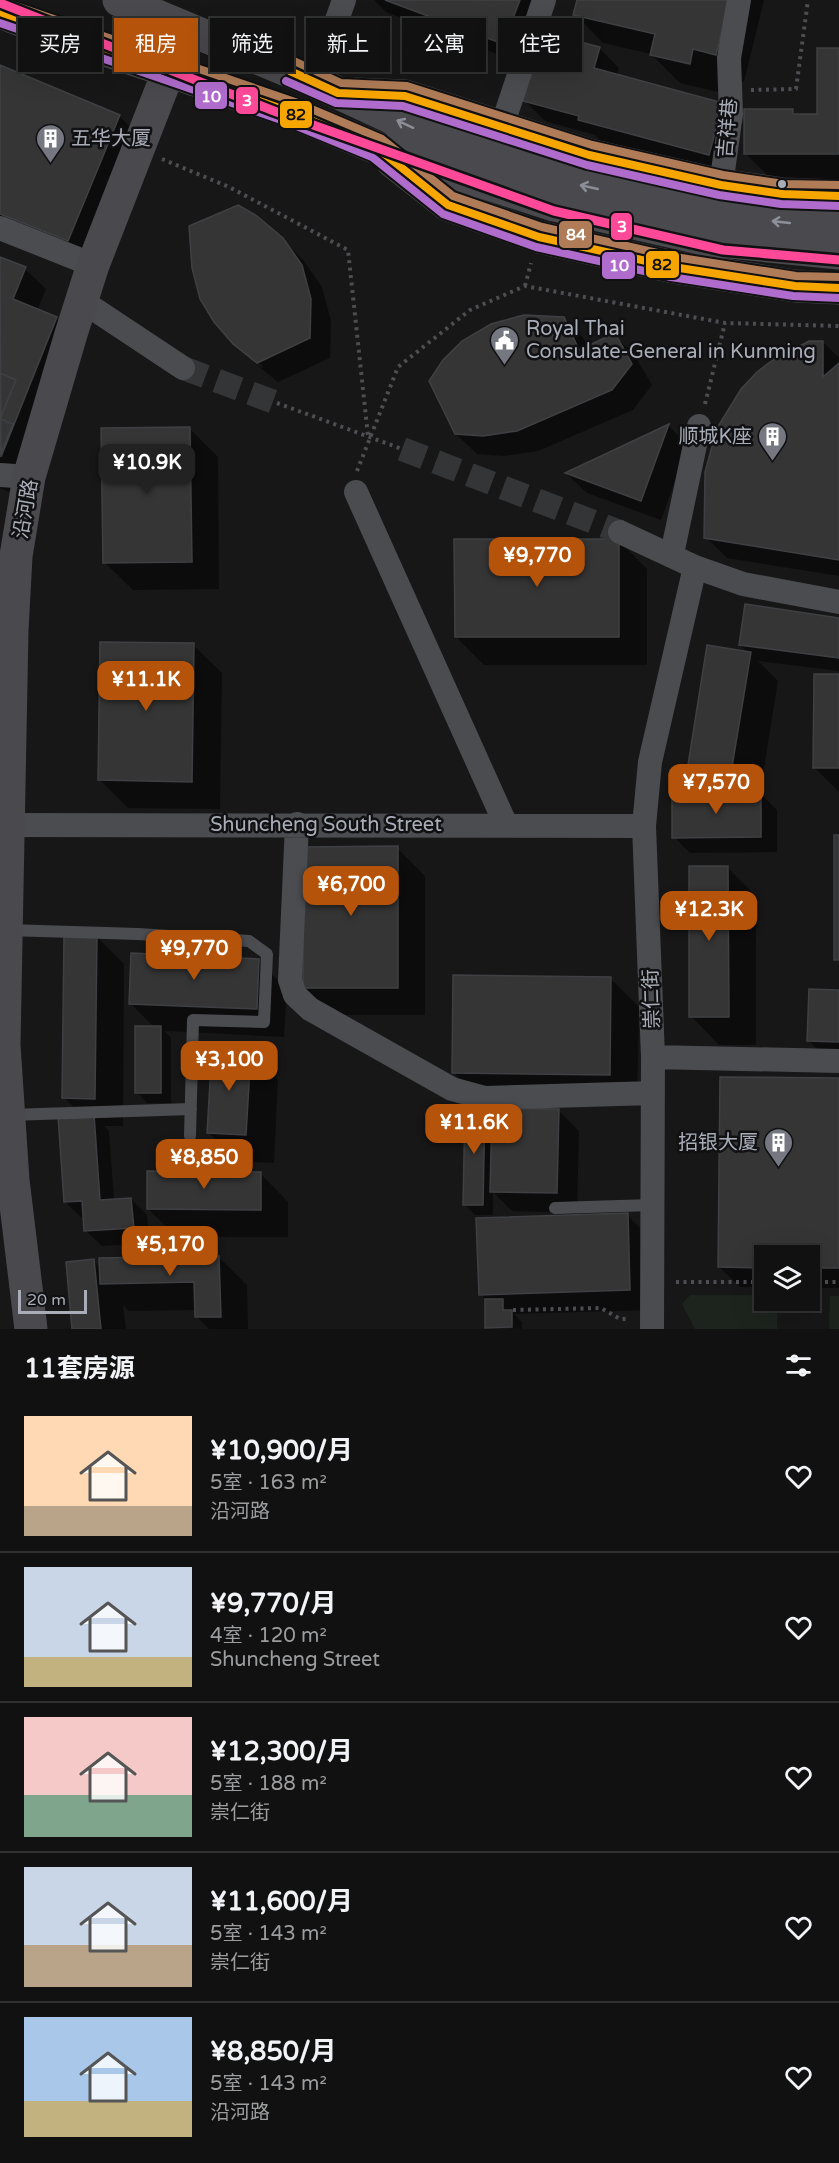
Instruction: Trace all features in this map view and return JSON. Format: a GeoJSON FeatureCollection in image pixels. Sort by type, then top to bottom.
{"type":"FeatureCollection","features":[{"type":"Feature","properties":{"kind":"main road"},"geometry":{"type":"LineString","coordinates":[[119,0],[326,87],[414,128],[561,180],[713,215],[839,227]]}},
{"type":"Feature","properties":{"kind":"main road"},"geometry":{"type":"LineString","coordinates":[[0,12],[114,51]]}},
{"type":"Feature","properties":{"kind":"main road","name":"沿河路"},"geometry":{"type":"LineString","coordinates":[[31,1329],[13,1180],[4,1045],[12,630],[16,556],[15,476],[82,301],[93,265],[168,72]]}},
{"type":"Feature","properties":{"kind":"main road"},"geometry":{"type":"LineString","coordinates":[[175,72],[291,112],[377,148],[554,205],[709,240],[839,253]]}},
{"type":"Feature","properties":{"kind":"main road"},"geometry":{"type":"LineString","coordinates":[[326,87],[405,96],[501,129],[589,155],[721,185],[783,194],[839,196]]}},
{"type":"Feature","properties":{"kind":"main road"},"geometry":{"type":"LineString","coordinates":[[377,148],[448,205],[538,237],[673,267],[795,286],[839,288]]}},
{"type":"Feature","properties":{"kind":"street"},"geometry":{"type":"LineString","coordinates":[[326,87],[344,0]]}},
{"type":"Feature","properties":{"kind":"street"},"geometry":{"type":"LineString","coordinates":[[501,129],[544,0]]}},
{"type":"Feature","properties":{"kind":"street","name":"吉祥巷"},"geometry":{"type":"LineString","coordinates":[[721,185],[731,114],[729,58],[739,0]]}},
{"type":"Feature","properties":{"kind":"street"},"geometry":{"type":"LineString","coordinates":[[0,228],[93,265]]}},
{"type":"Feature","properties":{"kind":"street"},"geometry":{"type":"LineString","coordinates":[[82,301],[183,368]]}},
{"type":"Feature","properties":{"kind":"street"},"geometry":{"type":"LineString","coordinates":[[672,554],[699,426]]}},
{"type":"Feature","properties":{"kind":"street"},"geometry":{"type":"LineString","coordinates":[[356,492],[506,825]]}},
{"type":"Feature","properties":{"kind":"street"},"geometry":{"type":"LineString","coordinates":[[620,532],[672,554],[695,567],[744,584],[839,602]]}},
{"type":"Feature","properties":{"kind":"street","name":"崇仁街"},"geometry":{"type":"LineString","coordinates":[[652,1324],[653,1057],[644,826],[650,762],[695,567]]}},
{"type":"Feature","properties":{"kind":"street"},"geometry":{"type":"LineString","coordinates":[[297,824],[290,980],[295,995],[310,1009],[452,1089],[485,1098],[653,1094]]}},
{"type":"Feature","properties":{"kind":"street","name":"Shuncheng South Street"},"geometry":{"type":"LineString","coordinates":[[8,825],[644,826]]}},
{"type":"Feature","properties":{"kind":"street"},"geometry":{"type":"LineString","coordinates":[[653,1057],[839,1061]]}},
{"type":"Feature","properties":{"kind":"lane"},"geometry":{"type":"LineString","coordinates":[[6,930],[138,934],[249,941],[267,954],[264,1022],[193,1020],[190,1136]]}},
{"type":"Feature","properties":{"kind":"lane"},"geometry":{"type":"LineString","coordinates":[[9,1115],[191,1108]]}},
{"type":"Feature","properties":{"kind":"lane"},"geometry":{"type":"LineString","coordinates":[[555,1208],[652,1205]]}},
{"type":"Feature","properties":{"kind":"path"},"geometry":{"type":"LineString","coordinates":[[731,90],[796,89],[807,0]]}},
{"type":"Feature","properties":{"kind":"path"},"geometry":{"type":"LineString","coordinates":[[138,150],[229,187],[348,250],[368,437]]}},
{"type":"Feature","properties":{"kind":"path"},"geometry":{"type":"LineString","coordinates":[[356,492],[352,483],[368,437],[398,367],[470,310],[525,286],[725,323],[839,326]]}},
{"type":"Feature","properties":{"kind":"path"},"geometry":{"type":"LineString","coordinates":[[699,426],[725,323]]}},
{"type":"Feature","properties":{"kind":"path"},"geometry":{"type":"LineString","coordinates":[[277,403],[402,449]]}},
{"type":"Feature","properties":{"kind":"path"},"geometry":{"type":"LineString","coordinates":[[651,1282],[754,1282]]}},
{"type":"Feature","properties":{"kind":"path"},"geometry":{"type":"LineString","coordinates":[[820,1282],[839,1282]]}},
{"type":"Feature","properties":{"kind":"path"},"geometry":{"type":"LineString","coordinates":[[513,1310],[601,1308],[620,1319],[652,1324]]}},
{"type":"Feature","properties":{"kind":"shaded area"},"geometry":{"type":"Polygon","coordinates":[[[690,1295],[754,1295],[754,1311],[778,1311],[777,1329],[695,1329],[682,1304],[690,1295]]]}},
{"type":"Feature","properties":{"kind":"shaded area"},"geometry":{"type":"Polygon","coordinates":[[[830,1296],[839,1296],[839,1329],[829,1329],[830,1296]]]}},
{"type":"Feature","properties":{"kind":"building"},"geometry":{"type":"Polygon","coordinates":[[[385,0],[520,0],[513,18],[498,18],[498,42],[486,38],[486,18],[433,18],[385,0]]]}},
{"type":"Feature","properties":{"kind":"building"},"geometry":{"type":"Polygon","coordinates":[[[577,0],[729,0],[716,55],[693,49],[690,64],[650,55],[655,34],[573,15],[577,0]]]}},
{"type":"Feature","properties":{"kind":"building"},"geometry":{"type":"Polygon","coordinates":[[[582,42],[600,47],[594,68],[723,103],[709,155],[578,120],[579,116],[523,101],[531,72],[582,72],[582,42]]]}},
{"type":"Feature","properties":{"kind":"building"},"geometry":{"type":"Polygon","coordinates":[[[817,48],[839,48],[839,154],[744,154],[744,109],[793,109],[793,114],[817,114],[817,48]]]}},
{"type":"Feature","properties":{"kind":"building","name":"五华大厦"},"geometry":{"type":"Polygon","coordinates":[[[0,65],[120,115],[68,241],[0,214],[0,65]]]}},
{"type":"Feature","properties":{"kind":"building"},"geometry":{"type":"Polygon","coordinates":[[[238,205],[257,216],[283,238],[302,265],[311,299],[310,338],[257,363],[233,344],[214,322],[200,299],[192,268],[189,226],[238,205]]]}},
{"type":"Feature","properties":{"kind":"building"},"geometry":{"type":"Polygon","coordinates":[[[0,257],[26,267],[13,299],[57,317],[1,457],[0,257]]]}},
{"type":"Feature","properties":{"kind":"building"},"geometry":{"type":"Polygon","coordinates":[[[524,315],[564,317],[579,350],[615,333],[632,364],[612,390],[517,431],[483,436],[455,434],[429,381],[443,360],[462,341],[491,324],[524,315]]]}},
{"type":"Feature","properties":{"kind":"building","name":"顺城K座"},"geometry":{"type":"Polygon","coordinates":[[[809,341],[823,341],[823,377],[839,363],[839,560],[704,538],[705,472],[717,428],[741,389],[757,372],[773,360],[809,341]]]}},
{"type":"Feature","properties":{"kind":"building"},"geometry":{"type":"Polygon","coordinates":[[[0,373],[16,380],[0,419],[0,373]]]}},
{"type":"Feature","properties":{"kind":"building"},"geometry":{"type":"Polygon","coordinates":[[[0,419],[13,424],[0,455],[0,419]]]}},
{"type":"Feature","properties":{"kind":"building"},"geometry":{"type":"Polygon","coordinates":[[[669,424],[641,501],[565,473],[669,424]]]}},
{"type":"Feature","properties":{"kind":"building"},"geometry":{"type":"Polygon","coordinates":[[[190,427],[192,562],[103,563],[101,428],[190,427]]]}},
{"type":"Feature","properties":{"kind":"building"},"geometry":{"type":"Polygon","coordinates":[[[454,539],[619,539],[619,637],[455,637],[454,539]]]}},
{"type":"Feature","properties":{"kind":"building"},"geometry":{"type":"Polygon","coordinates":[[[745,604],[839,618],[839,658],[739,645],[745,604]]]}},
{"type":"Feature","properties":{"kind":"building"},"geometry":{"type":"Polygon","coordinates":[[[100,642],[194,643],[192,782],[98,780],[100,642]]]}},
{"type":"Feature","properties":{"kind":"building"},"geometry":{"type":"Polygon","coordinates":[[[707,645],[751,652],[731,773],[688,765],[707,645]]]}},
{"type":"Feature","properties":{"kind":"building"},"geometry":{"type":"Polygon","coordinates":[[[814,674],[839,674],[839,768],[813,768],[814,674]]]}},
{"type":"Feature","properties":{"kind":"building"},"geometry":{"type":"Polygon","coordinates":[[[761,792],[761,837],[672,838],[672,793],[761,792]]]}},
{"type":"Feature","properties":{"kind":"building"},"geometry":{"type":"Polygon","coordinates":[[[834,835],[839,835],[839,960],[834,960],[834,835]]]}},
{"type":"Feature","properties":{"kind":"building"},"geometry":{"type":"Polygon","coordinates":[[[398,846],[398,988],[303,988],[303,847],[398,846]]]}},
{"type":"Feature","properties":{"kind":"building"},"geometry":{"type":"Polygon","coordinates":[[[689,866],[728,866],[729,1017],[689,1017],[689,866]]]}},
{"type":"Feature","properties":{"kind":"building"},"geometry":{"type":"Polygon","coordinates":[[[64,935],[97,935],[95,1099],[62,1098],[64,935]]]}},
{"type":"Feature","properties":{"kind":"building"},"geometry":{"type":"Polygon","coordinates":[[[131,953],[259,959],[257,1009],[129,1004],[131,953]]]}},
{"type":"Feature","properties":{"kind":"building"},"geometry":{"type":"Polygon","coordinates":[[[453,975],[611,977],[610,1075],[452,1073],[453,975]]]}},
{"type":"Feature","properties":{"kind":"building"},"geometry":{"type":"Polygon","coordinates":[[[809,989],[839,990],[839,1042],[807,1041],[809,989]]]}},
{"type":"Feature","properties":{"kind":"building"},"geometry":{"type":"Polygon","coordinates":[[[135,1026],[161,1026],[161,1093],[135,1093],[135,1026]]]}},
{"type":"Feature","properties":{"kind":"building"},"geometry":{"type":"Polygon","coordinates":[[[212,1049],[251,1051],[246,1135],[207,1133],[212,1049]]]}},
{"type":"Feature","properties":{"kind":"building","name":"招银大厦"},"geometry":{"type":"Polygon","coordinates":[[[720,1077],[839,1078],[839,1268],[820,1268],[820,1245],[754,1245],[754,1268],[718,1267],[720,1077]]]}},
{"type":"Feature","properties":{"kind":"building"},"geometry":{"type":"Polygon","coordinates":[[[465,1104],[485,1104],[483,1205],[463,1205],[465,1104]]]}},
{"type":"Feature","properties":{"kind":"building"},"geometry":{"type":"Polygon","coordinates":[[[492,1108],[559,1109],[557,1193],[490,1192],[492,1108]]]}},
{"type":"Feature","properties":{"kind":"building"},"geometry":{"type":"Polygon","coordinates":[[[94,1114],[100,1200],[131,1198],[134,1228],[84,1231],[82,1201],[64,1202],[58,1116],[94,1114]]]}},
{"type":"Feature","properties":{"kind":"building"},"geometry":{"type":"Polygon","coordinates":[[[147,1171],[261,1172],[261,1210],[147,1209],[147,1171]]]}},
{"type":"Feature","properties":{"kind":"building"},"geometry":{"type":"Polygon","coordinates":[[[628,1213],[630,1290],[479,1295],[476,1218],[628,1213]]]}},
{"type":"Feature","properties":{"kind":"building"},"geometry":{"type":"Polygon","coordinates":[[[219,1256],[221,1317],[195,1317],[194,1282],[100,1284],[99,1258],[219,1256]]]}},
{"type":"Feature","properties":{"kind":"building"},"geometry":{"type":"Polygon","coordinates":[[[94,1259],[101,1329],[72,1329],[66,1262],[94,1259]]]}},
{"type":"Feature","properties":{"kind":"building"},"geometry":{"type":"Polygon","coordinates":[[[485,1299],[503,1299],[503,1310],[512,1310],[512,1327],[485,1328],[485,1299]]]}},
{"type":"Feature","properties":{"kind":"tunnel"},"geometry":{"type":"LineString","coordinates":[[183,368],[277,403]]}},
{"type":"Feature","properties":{"kind":"tunnel"},"geometry":{"type":"LineString","coordinates":[[402,449],[620,532]]}},
{"type":"Feature","properties":{"kind":"transit line","name":"84"},"geometry":{"type":"LineString","coordinates":[[4,2],[295,102],[382,139],[453,196],[542,227],[675,257],[796,276],[839,277]]}},
{"type":"Feature","properties":{"kind":"transit line","name":"3"},"geometry":{"type":"LineString","coordinates":[[0,3],[274,111],[554,211],[723,250],[839,260]]}},
{"type":"Feature","properties":{"kind":"transit line","name":"82"},"geometry":{"type":"LineString","coordinates":[[0,12],[291,112],[377,148],[448,205],[539,237],[673,267],[795,286],[839,288]]}},
{"type":"Feature","properties":{"kind":"transit line","name":"10"},"geometry":{"type":"LineString","coordinates":[[0,23],[287,122],[372,157],[443,214],[536,247],[671,277],[793,296],[839,298]]}},
{"type":"Feature","properties":{"kind":"transit line","name":"84"},"geometry":{"type":"LineString","coordinates":[[294,61],[341,83],[407,86],[592,145],[723,175],[784,184],[839,185]]}},
{"type":"Feature","properties":{"kind":"transit line","name":"82"},"geometry":{"type":"LineString","coordinates":[[292,72],[338,93],[405,96],[589,155],[721,185],[783,194],[839,196]]}},
{"type":"Feature","properties":{"kind":"transit line","name":"10"},"geometry":{"type":"LineString","coordinates":[[286,81],[336,103],[403,106],[587,165],[719,195],[781,204],[839,206]]}},
{"type":"Feature","properties":{"kind":"place","name":"五华大厦"},"geometry":{"type":"Point","coordinates":[50,164]}},
{"type":"Feature","properties":{"kind":"place","name":"Royal Thai Consulate-General in Kunming"},"geometry":{"type":"Point","coordinates":[505,366]}},
{"type":"Feature","properties":{"kind":"place","name":"顺城K座"},"geometry":{"type":"Point","coordinates":[773,462]}},
{"type":"Feature","properties":{"kind":"place","name":"招银大厦"},"geometry":{"type":"Point","coordinates":[779,1168]}}]}
